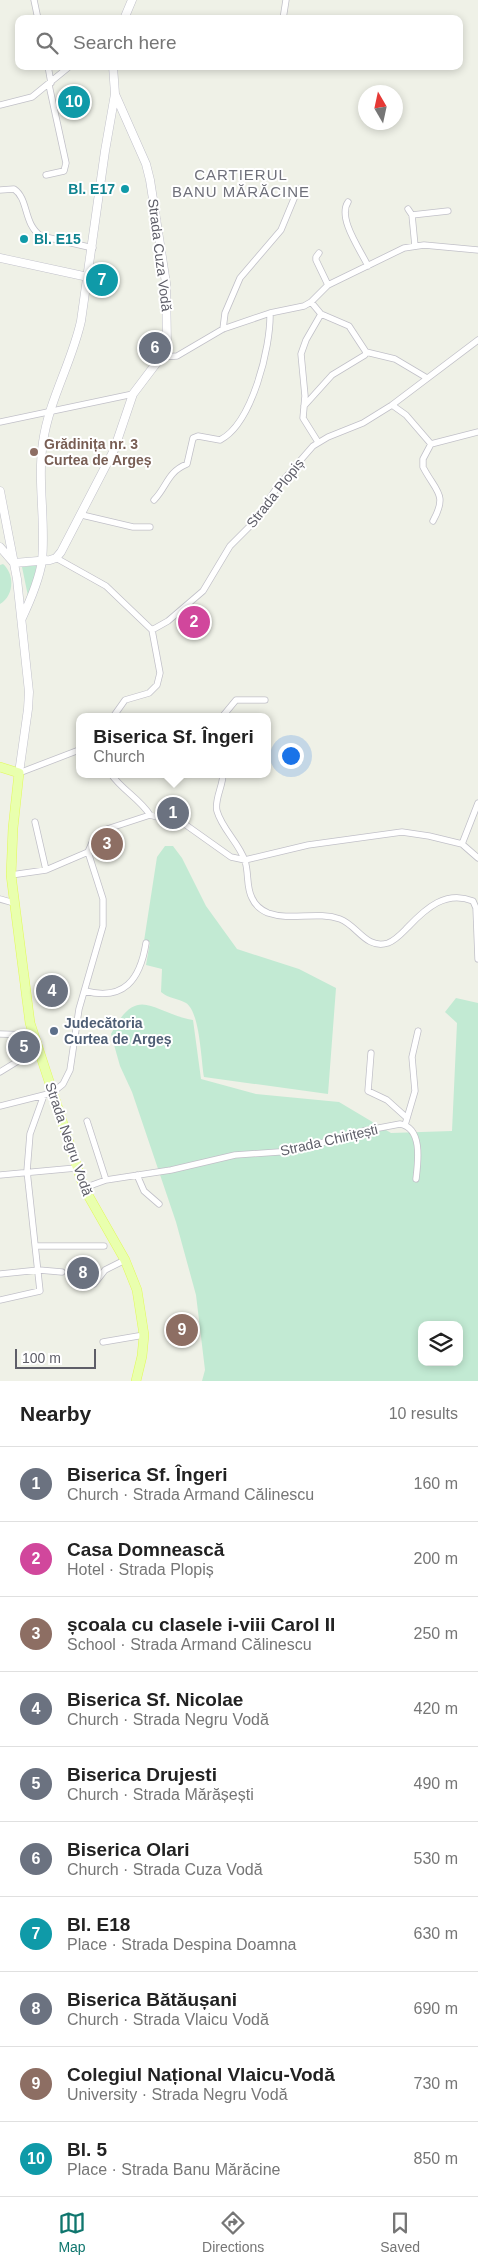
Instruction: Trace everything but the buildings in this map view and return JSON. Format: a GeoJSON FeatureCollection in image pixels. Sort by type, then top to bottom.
{"type":"FeatureCollection","features":[{"type":"Feature","properties":{"kind":"main road"},"geometry":{"type":"LineString","coordinates":[[0,767],[19,773]]}},
{"type":"Feature","properties":{"kind":"main road","name":"Strada Negru Vodă"},"geometry":{"type":"LineString","coordinates":[[19,773],[13,828],[12,875],[27,1007],[48,1094],[76,1168],[84,1188],[125,1260],[138,1295],[144,1335],[142,1356],[136,1381]]}},
{"type":"Feature","properties":{"kind":"street"},"geometry":{"type":"LineString","coordinates":[[34,0],[37,15]]}},
{"type":"Feature","properties":{"kind":"street"},"geometry":{"type":"LineString","coordinates":[[126,15],[132,0]]}},
{"type":"Feature","properties":{"kind":"street"},"geometry":{"type":"LineString","coordinates":[[284,15],[286,0]]}},
{"type":"Feature","properties":{"kind":"street"},"geometry":{"type":"LineString","coordinates":[[46,175],[64,171],[66,163],[48,70]]}},
{"type":"Feature","properties":{"kind":"street"},"geometry":{"type":"LineString","coordinates":[[0,105],[32,97],[66,70]]}},
{"type":"Feature","properties":{"kind":"street","name":"Strada Cuza Vodă"},"geometry":{"type":"LineString","coordinates":[[56,558],[82,515],[114,450],[133,394],[161,357],[167,345],[167,298],[150,180],[146,164],[115,94],[113,70]]}},
{"type":"Feature","properties":{"kind":"street"},"geometry":{"type":"LineString","coordinates":[[22,618],[31,597],[42,561],[42,460],[44,435],[79,332],[115,94]]}},
{"type":"Feature","properties":{"kind":"street"},"geometry":{"type":"LineString","coordinates":[[0,190],[14,189],[20,193],[30,224],[34,231],[41,236],[93,248]]}},
{"type":"Feature","properties":{"kind":"street"},"geometry":{"type":"LineString","coordinates":[[223,329],[225,313],[240,278],[281,230],[298,190]]}},
{"type":"Feature","properties":{"kind":"street"},"geometry":{"type":"LineString","coordinates":[[348,202],[345,206],[345,218],[368,266]]}},
{"type":"Feature","properties":{"kind":"street"},"geometry":{"type":"LineString","coordinates":[[408,209],[412,215],[415,246]]}},
{"type":"Feature","properties":{"kind":"street"},"geometry":{"type":"LineString","coordinates":[[412,215],[448,211]]}},
{"type":"Feature","properties":{"kind":"street"},"geometry":{"type":"LineString","coordinates":[[161,357],[177,356],[223,329],[270,314],[304,306],[311,302],[328,285],[404,248],[415,246],[478,250]]}},
{"type":"Feature","properties":{"kind":"street"},"geometry":{"type":"LineString","coordinates":[[320,253],[316,260],[328,285]]}},
{"type":"Feature","properties":{"kind":"street"},"geometry":{"type":"LineString","coordinates":[[0,258],[88,277]]}},
{"type":"Feature","properties":{"kind":"street"},"geometry":{"type":"LineString","coordinates":[[311,302],[321,314],[349,326],[366,352],[394,359],[427,378]]}},
{"type":"Feature","properties":{"kind":"street"},"geometry":{"type":"LineString","coordinates":[[154,500],[160,494],[170,475],[187,464],[193,438],[198,436],[220,440],[230,433],[240,420],[258,383],[269,336],[270,314]]}},
{"type":"Feature","properties":{"kind":"street"},"geometry":{"type":"LineString","coordinates":[[318,442],[304,418],[302,350],[321,314]]}},
{"type":"Feature","properties":{"kind":"street","name":"Strada Plopiș"},"geometry":{"type":"LineString","coordinates":[[152,630],[168,621],[203,591],[230,546],[263,511],[283,480],[318,442],[352,428],[392,404],[478,340]]}},
{"type":"Feature","properties":{"kind":"street"},"geometry":{"type":"LineString","coordinates":[[304,406],[332,374],[366,352]]}},
{"type":"Feature","properties":{"kind":"street"},"geometry":{"type":"LineString","coordinates":[[0,422],[133,394]]}},
{"type":"Feature","properties":{"kind":"street"},"geometry":{"type":"LineString","coordinates":[[392,404],[406,415],[431,444]]}},
{"type":"Feature","properties":{"kind":"street"},"geometry":{"type":"LineString","coordinates":[[431,444],[478,432]]}},
{"type":"Feature","properties":{"kind":"street"},"geometry":{"type":"LineString","coordinates":[[431,444],[422,464],[440,496],[441,503],[433,521]]}},
{"type":"Feature","properties":{"kind":"street","name":"Strada Negru Vodă"},"geometry":{"type":"LineString","coordinates":[[0,491],[14,563],[22,618],[29,700],[19,773]]}},
{"type":"Feature","properties":{"kind":"street"},"geometry":{"type":"LineString","coordinates":[[82,515],[133,527],[150,527]]}},
{"type":"Feature","properties":{"kind":"street"},"geometry":{"type":"LineString","coordinates":[[0,547],[14,563],[56,558],[106,586],[152,630],[159,664],[158,682],[149,693],[125,700],[115,713]]}},
{"type":"Feature","properties":{"kind":"street"},"geometry":{"type":"LineString","coordinates":[[225,713],[236,700],[265,700]]}},
{"type":"Feature","properties":{"kind":"street"},"geometry":{"type":"LineString","coordinates":[[19,773],[40,767],[76,751]]}},
{"type":"Feature","properties":{"kind":"street"},"geometry":{"type":"LineString","coordinates":[[114,778],[119,786],[142,804],[150,815]]}},
{"type":"Feature","properties":{"kind":"street"},"geometry":{"type":"LineString","coordinates":[[222,778],[217,812],[245,860],[251,898],[263,911],[283,916],[337,918],[347,922],[363,938],[374,944],[381,944],[394,940],[420,914],[444,899],[453,896],[473,901],[476,908],[478,959]]}},
{"type":"Feature","properties":{"kind":"street"},"geometry":{"type":"LineString","coordinates":[[462,844],[478,803]]}},
{"type":"Feature","properties":{"kind":"street"},"geometry":{"type":"LineString","coordinates":[[0,1106],[48,1094],[63,1084],[70,1070],[78,1017],[100,941],[104,914],[100,886],[88,852],[94,838],[101,831],[150,815],[186,825],[231,857],[245,860],[285,849],[402,832],[462,844],[478,858]]}},
{"type":"Feature","properties":{"kind":"street"},"geometry":{"type":"LineString","coordinates":[[35,822],[46,870]]}},
{"type":"Feature","properties":{"kind":"street"},"geometry":{"type":"LineString","coordinates":[[12,875],[46,870],[88,852]]}},
{"type":"Feature","properties":{"kind":"street"},"geometry":{"type":"LineString","coordinates":[[0,899],[14,903]]}},
{"type":"Feature","properties":{"kind":"street"},"geometry":{"type":"LineString","coordinates":[[84,991],[103,994],[118,992],[135,977],[139,970],[146,943]]}},
{"type":"Feature","properties":{"kind":"street"},"geometry":{"type":"LineString","coordinates":[[416,1179],[417,1144],[410,1130],[405,1125],[415,1092],[412,1057],[418,1031]]}},
{"type":"Feature","properties":{"kind":"street"},"geometry":{"type":"LineString","coordinates":[[0,1034],[33,1035]]}},
{"type":"Feature","properties":{"kind":"street"},"geometry":{"type":"LineString","coordinates":[[371,1053],[368,1091],[387,1100],[407,1118]]}},
{"type":"Feature","properties":{"kind":"street"},"geometry":{"type":"LineString","coordinates":[[0,1072],[18,1061],[39,1054]]}},
{"type":"Feature","properties":{"kind":"street"},"geometry":{"type":"LineString","coordinates":[[0,1300],[39,1292],[39,1270],[28,1172],[30,1134],[48,1094]]}},
{"type":"Feature","properties":{"kind":"street","name":"Strada Negru Vodă"},"geometry":{"type":"LineString","coordinates":[[87,1121],[106,1180]]}},
{"type":"Feature","properties":{"kind":"street","name":"Strada Chirițești"},"geometry":{"type":"LineString","coordinates":[[84,1188],[106,1180],[171,1170],[235,1155],[293,1151],[363,1131],[400,1124],[405,1125]]}},
{"type":"Feature","properties":{"kind":"street"},"geometry":{"type":"LineString","coordinates":[[0,1175],[76,1168]]}},
{"type":"Feature","properties":{"kind":"street"},"geometry":{"type":"LineString","coordinates":[[137,1175],[144,1191],[158,1204]]}},
{"type":"Feature","properties":{"kind":"street"},"geometry":{"type":"LineString","coordinates":[[36,1246],[104,1246]]}},
{"type":"Feature","properties":{"kind":"street"},"geometry":{"type":"LineString","coordinates":[[83,1281],[94,1284],[105,1270],[125,1260]]}},
{"type":"Feature","properties":{"kind":"street"},"geometry":{"type":"LineString","coordinates":[[0,1274],[39,1270],[62,1272]]}},
{"type":"Feature","properties":{"kind":"street"},"geometry":{"type":"LineString","coordinates":[[103,1342],[144,1335]]}},
{"type":"Feature","properties":{"kind":"green space"},"geometry":{"type":"Polygon","coordinates":[[[3,564],[10,573],[11,585],[8,596],[0,604],[0,565],[3,564]]]}},
{"type":"Feature","properties":{"kind":"green space"},"geometry":{"type":"Polygon","coordinates":[[[37,565],[30,595],[28,596],[22,567],[37,565]]]}},
{"type":"Feature","properties":{"kind":"green space"},"geometry":{"type":"Polygon","coordinates":[[[165,846],[173,846],[182,858],[206,906],[237,949],[299,969],[336,988],[328,1094],[204,1077],[197,1026],[191,1008],[186,1003],[161,992],[162,969],[146,965],[150,942],[144,941],[157,857],[165,846]]]}},
{"type":"Feature","properties":{"kind":"green space"},"geometry":{"type":"Polygon","coordinates":[[[456,998],[478,1003],[478,1381],[202,1381],[205,1370],[196,1295],[176,1222],[132,1092],[120,1066],[111,1034],[121,1018],[129,1009],[138,1005],[147,1005],[193,1020],[201,1079],[256,1094],[339,1102],[391,1133],[452,1131],[457,1023],[445,1012],[456,998]]]}},
{"type":"Feature","properties":{"kind":"place","name":"Bl. 5"},"geometry":{"type":"Point","coordinates":[74,102]}},
{"type":"Feature","properties":{"kind":"place","name":"Bl. E17"},"geometry":{"type":"Point","coordinates":[125,189]}},
{"type":"Feature","properties":{"kind":"place","name":"Bl. E15"},"geometry":{"type":"Point","coordinates":[24,239]}},
{"type":"Feature","properties":{"kind":"place","name":"Bl. E18"},"geometry":{"type":"Point","coordinates":[102,280]}},
{"type":"Feature","properties":{"kind":"place","name":"Biserica Olari"},"geometry":{"type":"Point","coordinates":[155,348]}},
{"type":"Feature","properties":{"kind":"place","name":"Grădinița nr. 3 Curtea de Argeș"},"geometry":{"type":"Point","coordinates":[34,452]}},
{"type":"Feature","properties":{"kind":"place","name":"Casa Domnească"},"geometry":{"type":"Point","coordinates":[194,622]}},
{"type":"Feature","properties":{"kind":"place","name":"Biserica Sf. Îngeri"},"geometry":{"type":"Point","coordinates":[173,813]}},
{"type":"Feature","properties":{"kind":"place","name":"școala cu clasele i-viii Carol II"},"geometry":{"type":"Point","coordinates":[107,844]}},
{"type":"Feature","properties":{"kind":"place","name":"Biserica Sf. Nicolae"},"geometry":{"type":"Point","coordinates":[52,991]}},
{"type":"Feature","properties":{"kind":"place","name":"Judecătoria Curtea de Argeș"},"geometry":{"type":"Point","coordinates":[54,1031]}},
{"type":"Feature","properties":{"kind":"place","name":"Biserica Drujesti"},"geometry":{"type":"Point","coordinates":[24,1047]}},
{"type":"Feature","properties":{"kind":"place","name":"Biserica Bătăușani"},"geometry":{"type":"Point","coordinates":[83,1273]}},
{"type":"Feature","properties":{"kind":"place","name":"Colegiul Național Vlaicu-Vodă"},"geometry":{"type":"Point","coordinates":[182,1330]}},
{"type":"Feature","properties":{"kind":"district","name":"CARTIERUL BANU MĂRĂCINE"},"geometry":{"type":"Point","coordinates":[241,184]}}]}
